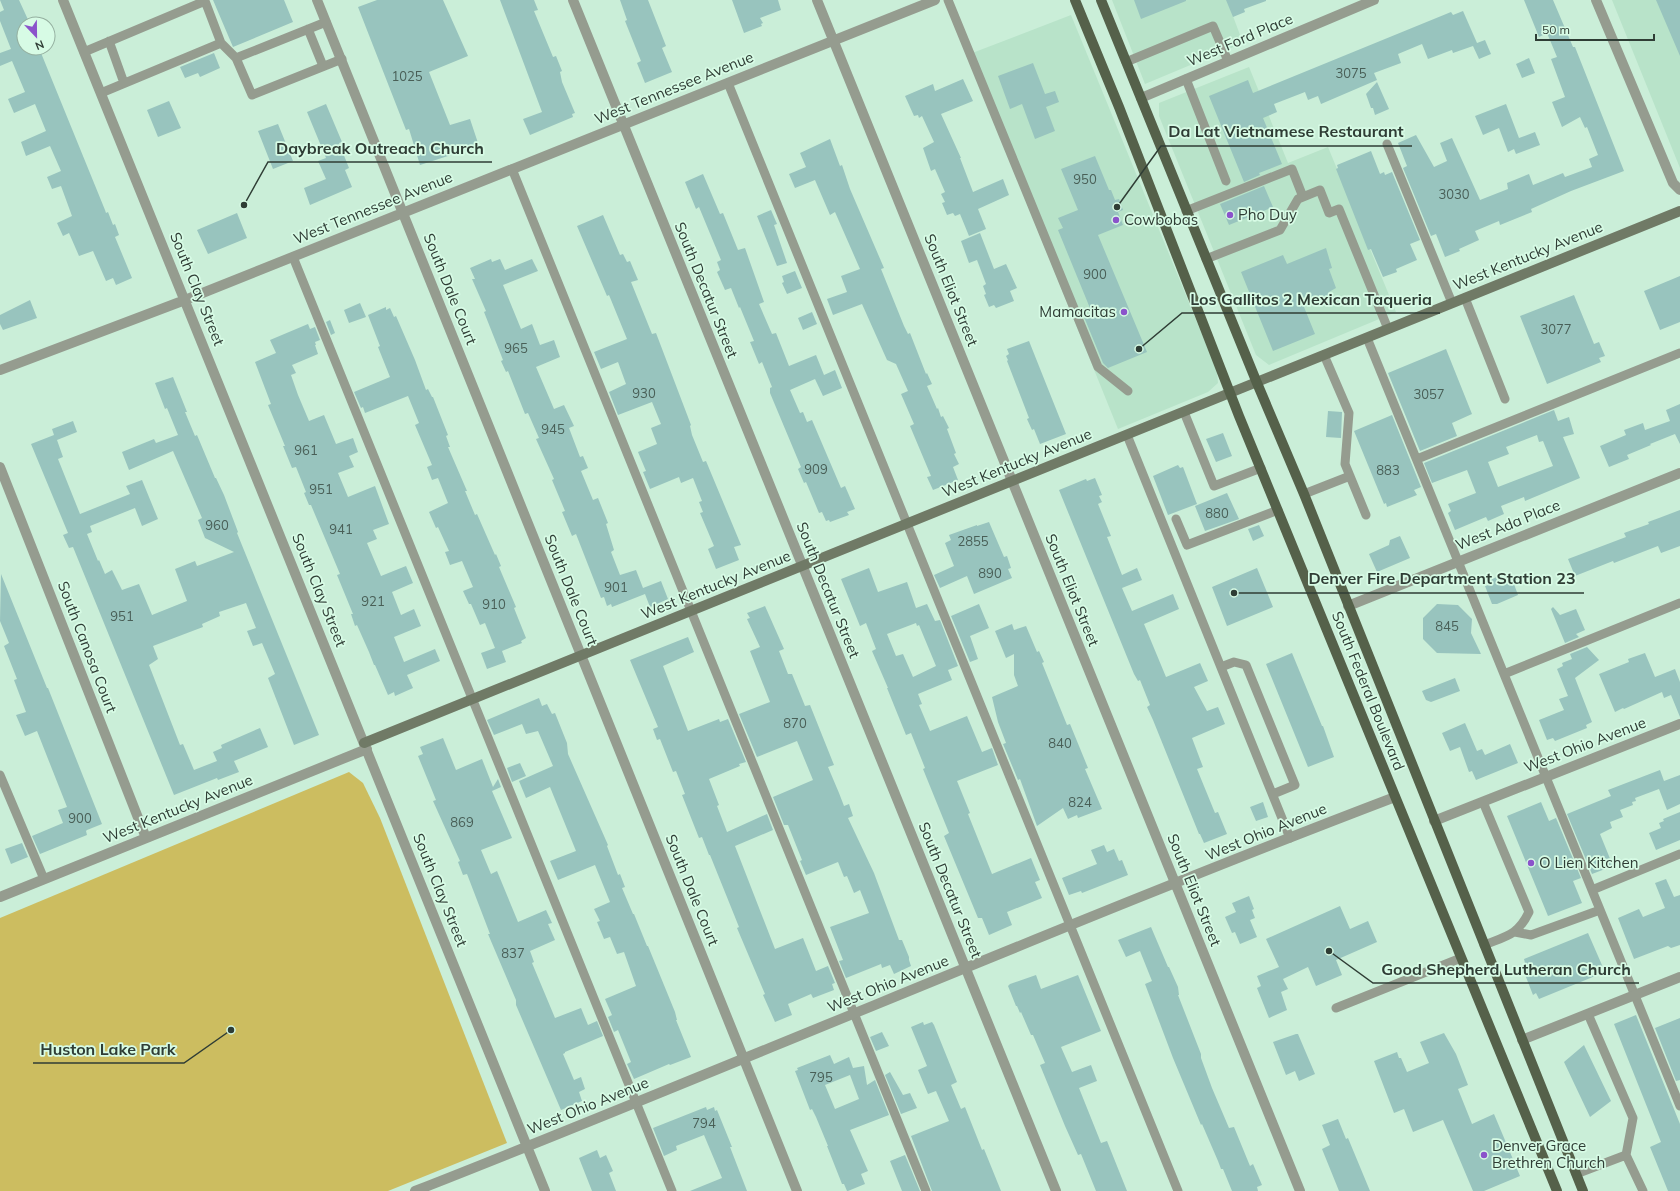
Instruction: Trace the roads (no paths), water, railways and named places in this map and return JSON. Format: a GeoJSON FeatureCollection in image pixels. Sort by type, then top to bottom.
{"type":"FeatureCollection","features":[{"type":"Feature","properties":{"kind":"main road","name":"South Federal Boulevard"},"geometry":{"type":"LineString","coordinates":[[1075,0],[1119,107],[1230,393],[1557,1191]]}},
{"type":"Feature","properties":{"kind":"main road","name":"South Federal Boulevard"},"geometry":{"type":"LineString","coordinates":[[1101,0],[1256,383],[1304,494],[1583,1191]]}},
{"type":"Feature","properties":{"kind":"street","name":"South Clay Street"},"geometry":{"type":"LineString","coordinates":[[63,0],[366,746],[544,1191]]}},
{"type":"Feature","properties":{"kind":"street","name":"South Dale Court"},"geometry":{"type":"LineString","coordinates":[[318,0],[797,1191]]}},
{"type":"Feature","properties":{"kind":"street","name":"South Decatur Street"},"geometry":{"type":"LineString","coordinates":[[573,0],[1056,1191]]}},
{"type":"Feature","properties":{"kind":"street","name":"South Eliot Street"},"geometry":{"type":"LineString","coordinates":[[818,0],[1300,1191]]}},
{"type":"Feature","properties":{"kind":"street","name":"West Tennessee Avenue"},"geometry":{"type":"LineString","coordinates":[[0,370],[185,300],[934,0]]}},
{"type":"Feature","properties":{"kind":"street","name":"West Ford Place"},"geometry":{"type":"LineString","coordinates":[[1140,98],[1374,0]]}},
{"type":"Feature","properties":{"kind":"street"},"geometry":{"type":"LineString","coordinates":[[1596,0],[1673,183],[1680,190]]}},
{"type":"Feature","properties":{"kind":"street","name":"West Kentucky Avenue"},"geometry":{"type":"LineString","coordinates":[[0,897],[366,746],[472,699],[1680,211]]}},
{"type":"Feature","properties":{"kind":"street","name":"South Canosa Court"},"geometry":{"type":"LineString","coordinates":[[0,467],[146,838]]}},
{"type":"Feature","properties":{"kind":"street","name":"West Ada Place"},"geometry":{"type":"LineString","coordinates":[[1348,606],[1680,473]]}},
{"type":"Feature","properties":{"kind":"street","name":"West Ohio Avenue"},"geometry":{"type":"LineString","coordinates":[[1434,821],[1680,724]]}},
{"type":"Feature","properties":{"kind":"street","name":"West Ohio Avenue"},"geometry":{"type":"LineString","coordinates":[[417,1191],[527,1148],[636,1102],[966,968],[1395,797]]}},
{"type":"Feature","properties":{"kind":"street"},"geometry":{"type":"LineString","coordinates":[[1522,1040],[1680,977]]}},
{"type":"Feature","properties":{"kind":"lane"},"geometry":{"type":"LineString","coordinates":[[948,0],[1098,367],[1128,391]]}},
{"type":"Feature","properties":{"kind":"lane"},"geometry":{"type":"LineString","coordinates":[[84,52],[205,1],[221,43],[236,58],[252,95],[342,59]]}},
{"type":"Feature","properties":{"kind":"lane"},"geometry":{"type":"LineString","coordinates":[[236,58],[326,22]]}},
{"type":"Feature","properties":{"kind":"lane"},"geometry":{"type":"LineString","coordinates":[[1126,62],[1213,26],[1228,61]]}},
{"type":"Feature","properties":{"kind":"lane"},"geometry":{"type":"LineString","coordinates":[[308,29],[323,66]]}},
{"type":"Feature","properties":{"kind":"lane"},"geometry":{"type":"LineString","coordinates":[[109,41],[124,83]]}},
{"type":"Feature","properties":{"kind":"lane"},"geometry":{"type":"LineString","coordinates":[[101,93],[221,43]]}},
{"type":"Feature","properties":{"kind":"lane"},"geometry":{"type":"LineString","coordinates":[[1186,79],[1226,181]]}},
{"type":"Feature","properties":{"kind":"lane"},"geometry":{"type":"LineString","coordinates":[[728,83],[1178,1191]]}},
{"type":"Feature","properties":{"kind":"lane"},"geometry":{"type":"LineString","coordinates":[[1387,144],[1452,304]]}},
{"type":"Feature","properties":{"kind":"lane"},"geometry":{"type":"LineString","coordinates":[[512,169],[926,1191]]}},
{"type":"Feature","properties":{"kind":"lane"},"geometry":{"type":"LineString","coordinates":[[1186,210],[1292,169],[1303,197]]}},
{"type":"Feature","properties":{"kind":"lane"},"geometry":{"type":"LineString","coordinates":[[1206,259],[1280,230],[1298,199],[1320,190],[1329,213],[1339,209],[1388,329]]}},
{"type":"Feature","properties":{"kind":"lane"},"geometry":{"type":"LineString","coordinates":[[293,257],[672,1191]]}},
{"type":"Feature","properties":{"kind":"lane"},"geometry":{"type":"LineString","coordinates":[[1465,298],[1505,399]]}},
{"type":"Feature","properties":{"kind":"lane"},"geometry":{"type":"LineString","coordinates":[[1367,338],[1680,1106]]}},
{"type":"Feature","properties":{"kind":"lane"},"geometry":{"type":"LineString","coordinates":[[1417,459],[1680,353]]}},
{"type":"Feature","properties":{"kind":"lane"},"geometry":{"type":"LineString","coordinates":[[1324,355],[1350,413],[1345,464],[1366,515]]}},
{"type":"Feature","properties":{"kind":"lane"},"geometry":{"type":"LineString","coordinates":[[1184,412],[1214,486],[1261,468]]}},
{"type":"Feature","properties":{"kind":"lane"},"geometry":{"type":"LineString","coordinates":[[1127,435],[1290,838]]}},
{"type":"Feature","properties":{"kind":"lane"},"geometry":{"type":"LineString","coordinates":[[1304,494],[1350,476]]}},
{"type":"Feature","properties":{"kind":"lane"},"geometry":{"type":"LineString","coordinates":[[1173,551],[1278,510]]}},
{"type":"Feature","properties":{"kind":"lane"},"geometry":{"type":"LineString","coordinates":[[1176,520],[1187,545]]}},
{"type":"Feature","properties":{"kind":"lane"},"geometry":{"type":"LineString","coordinates":[[1504,674],[1680,603]]}},
{"type":"Feature","properties":{"kind":"lane"},"geometry":{"type":"LineString","coordinates":[[1221,667],[1234,662],[1246,665],[1295,785],[1273,794]]}},
{"type":"Feature","properties":{"kind":"lane"},"geometry":{"type":"LineString","coordinates":[[0,775],[44,879]]}},
{"type":"Feature","properties":{"kind":"lane"},"geometry":{"type":"LineString","coordinates":[[1483,802],[1529,912],[1523,924],[1515,932],[1484,945]]}},
{"type":"Feature","properties":{"kind":"lane"},"geometry":{"type":"LineString","coordinates":[[1592,890],[1680,854]]}},
{"type":"Feature","properties":{"kind":"lane"},"geometry":{"type":"LineString","coordinates":[[1515,932],[1531,935],[1600,910]]}},
{"type":"Feature","properties":{"kind":"lane"},"geometry":{"type":"LineString","coordinates":[[1336,1008],[1461,958]]}},
{"type":"Feature","properties":{"kind":"lane"},"geometry":{"type":"LineString","coordinates":[[1588,1014],[1633,1118],[1626,1155],[1643,1191]]}},
{"type":"Feature","properties":{"kind":"lane"},"geometry":{"type":"LineString","coordinates":[[1576,1174],[1626,1155]]}},
{"type":"Feature","properties":{"kind":"place","name":"Daybreak Outreach Church"},"geometry":{"type":"Point","coordinates":[244,205]}},
{"type":"Feature","properties":{"kind":"place","name":"Da Lat Vietnamese Restaurant"},"geometry":{"type":"Point","coordinates":[1117,207]}},
{"type":"Feature","properties":{"kind":"place","name":"Pho Duy"},"geometry":{"type":"Point","coordinates":[1230,215]}},
{"type":"Feature","properties":{"kind":"place","name":"Cowbobas"},"geometry":{"type":"Point","coordinates":[1116,220]}},
{"type":"Feature","properties":{"kind":"place","name":"Mamacitas"},"geometry":{"type":"Point","coordinates":[1124,312]}},
{"type":"Feature","properties":{"kind":"place","name":"Los Gallitos 2 Mexican Taqueria"},"geometry":{"type":"Point","coordinates":[1139,349]}},
{"type":"Feature","properties":{"kind":"place","name":"Denver Fire Department Station 23"},"geometry":{"type":"Point","coordinates":[1234,593]}},
{"type":"Feature","properties":{"kind":"place","name":"O Lien Kitchen"},"geometry":{"type":"Point","coordinates":[1531,863]}},
{"type":"Feature","properties":{"kind":"place","name":"Good Shepherd Lutheran Church"},"geometry":{"type":"Point","coordinates":[1329,951]}},
{"type":"Feature","properties":{"kind":"place","name":"Huston Lake Park"},"geometry":{"type":"Point","coordinates":[231,1030]}},
{"type":"Feature","properties":{"kind":"place","name":"Denver Grace Brethren Church"},"geometry":{"type":"Point","coordinates":[1484,1155]}}]}
